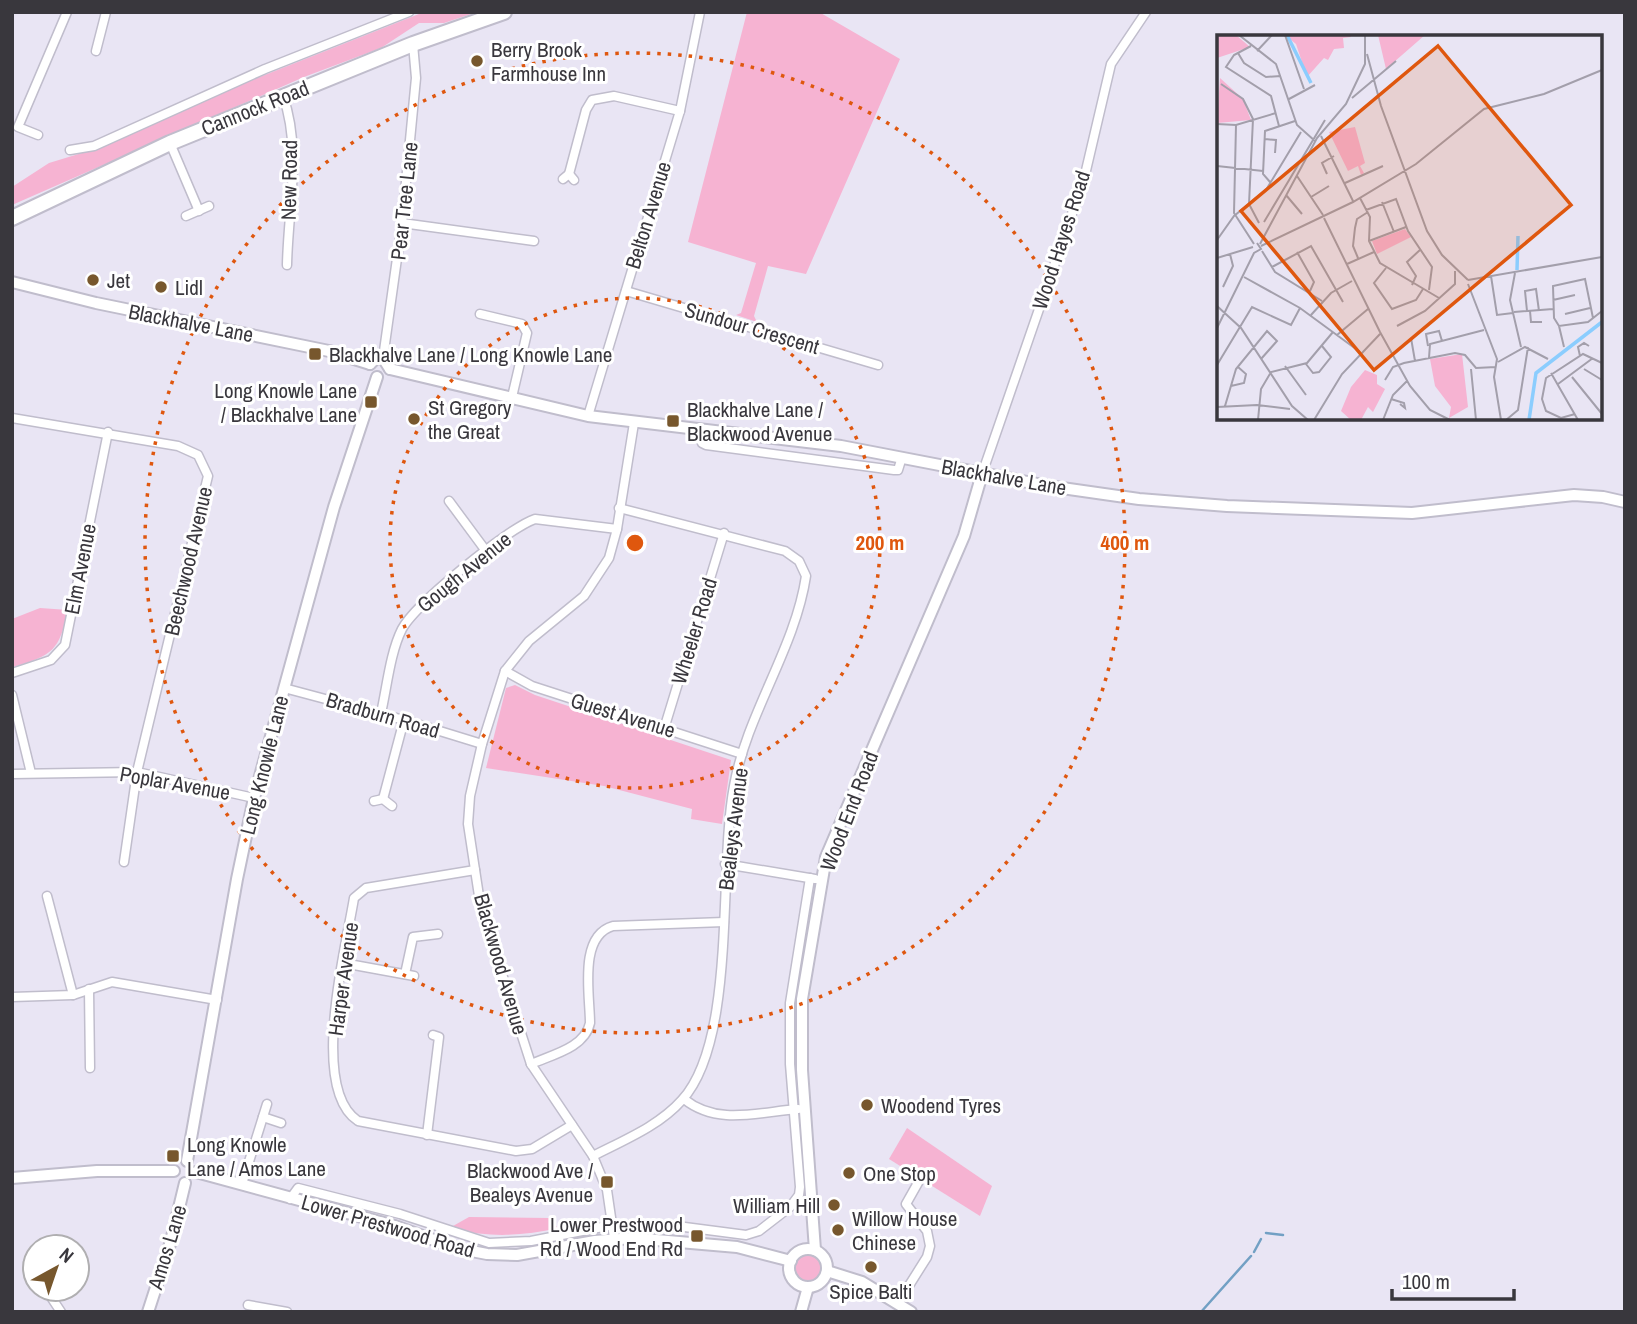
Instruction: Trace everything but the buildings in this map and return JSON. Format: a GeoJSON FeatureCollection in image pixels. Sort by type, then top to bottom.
{"type":"FeatureCollection","features":[{"type":"Feature","properties":{"kind":"highway","name":"Cannock Road"},"geometry":{"type":"LineString","coordinates":[[12,218],[170,143],[413,44],[503,12]]}},
{"type":"Feature","properties":{"kind":"main road","name":"Blackhalve Lane"},"geometry":{"type":"LineString","coordinates":[[12,282],[96,303],[329,351],[370,364]]}},
{"type":"Feature","properties":{"kind":"main road"},"geometry":{"type":"LineString","coordinates":[[376,358],[383,358],[390,369],[386,376],[377,377],[370,372],[370,364],[376,358]]}},
{"type":"Feature","properties":{"kind":"main road","name":"Blackhalve Lane"},"geometry":{"type":"LineString","coordinates":[[390,369],[588,416],[634,424],[841,446],[982,474],[1139,499],[1274,509],[1437,512],[1574,495],[1625,502]]}},
{"type":"Feature","properties":{"kind":"main road","name":"Long Knowle Lane"},"geometry":{"type":"LineString","coordinates":[[187,1161],[254,798],[334,507],[377,377]]}},
{"type":"Feature","properties":{"kind":"main road","name":"Wood End Road"},"geometry":{"type":"LineString","coordinates":[[815,1250],[799,1109],[802,999],[822,880],[827,858],[845,812],[964,536],[982,474]]}},
{"type":"Feature","properties":{"kind":"main road"},"geometry":{"type":"LineString","coordinates":[[187,1161],[195,1172],[192,1180],[185,1183],[177,1180],[174,1171],[179,1163],[187,1161]]}},
{"type":"Feature","properties":{"kind":"main road"},"geometry":{"type":"LineString","coordinates":[[12,1178],[97,1171],[174,1171]]}},
{"type":"Feature","properties":{"kind":"main road","name":"Lower Prestwood Road"},"geometry":{"type":"LineString","coordinates":[[195,1172],[395,1226],[456,1248],[487,1254],[534,1253],[614,1238],[730,1246],[791,1261]]}},
{"type":"Feature","properties":{"kind":"main road","name":"Amos Lane"},"geometry":{"type":"LineString","coordinates":[[148,1312],[171,1241],[185,1183]]}},
{"type":"Feature","properties":{"kind":"main road"},"geometry":{"type":"LineString","coordinates":[[815,1250],[825,1260],[827,1270],[822,1281],[808,1287],[793,1279],[791,1261],[800,1251],[815,1250]]}},
{"type":"Feature","properties":{"kind":"main road"},"geometry":{"type":"LineString","coordinates":[[827,1270],[862,1282],[911,1312]]}},
{"type":"Feature","properties":{"kind":"main road"},"geometry":{"type":"LineString","coordinates":[[801,1312],[808,1287]]}},
{"type":"Feature","properties":{"kind":"street"},"geometry":{"type":"LineString","coordinates":[[38,135],[18,127],[67,12]]}},
{"type":"Feature","properties":{"kind":"street"},"geometry":{"type":"LineString","coordinates":[[96,51],[106,12]]}},
{"type":"Feature","properties":{"kind":"street","name":"Cannock Road"},"geometry":{"type":"LineString","coordinates":[[70,150],[94,146],[265,69],[409,12]]}},
{"type":"Feature","properties":{"kind":"street","name":"Belton Avenue"},"geometry":{"type":"LineString","coordinates":[[588,416],[599,369],[626,291],[680,110],[700,12]]}},
{"type":"Feature","properties":{"kind":"street","name":"Wood Hayes Road"},"geometry":{"type":"LineString","coordinates":[[982,474],[1084,179],[1111,64],[1146,12]]}},
{"type":"Feature","properties":{"kind":"street","name":"Pear Tree Lane"},"geometry":{"type":"LineString","coordinates":[[383,358],[402,223],[416,78],[413,44]]}},
{"type":"Feature","properties":{"kind":"street","name":"New Road"},"geometry":{"type":"LineString","coordinates":[[283,96],[288,109],[293,164],[286,265]]}},
{"type":"Feature","properties":{"kind":"street"},"geometry":{"type":"LineString","coordinates":[[569,178],[586,110],[592,100],[614,96],[680,110]]}},
{"type":"Feature","properties":{"kind":"street"},"geometry":{"type":"LineString","coordinates":[[170,143],[199,211]]}},
{"type":"Feature","properties":{"kind":"street"},"geometry":{"type":"LineString","coordinates":[[186,216],[209,206]]}},
{"type":"Feature","properties":{"kind":"street"},"geometry":{"type":"LineString","coordinates":[[402,223],[534,241]]}},
{"type":"Feature","properties":{"kind":"street","name":"Sundour Crescent"},"geometry":{"type":"LineString","coordinates":[[626,291],[878,365]]}},
{"type":"Feature","properties":{"kind":"street"},"geometry":{"type":"LineString","coordinates":[[480,314],[522,324],[527,333],[512,397]]}},
{"type":"Feature","properties":{"kind":"street","name":"Beechwood Avenue"},"geometry":{"type":"LineString","coordinates":[[12,418],[108,432],[190,451],[202,461],[208,476],[136,772],[124,862]]}},
{"type":"Feature","properties":{"kind":"street","name":"Blackwood Avenue"},"geometry":{"type":"LineString","coordinates":[[614,1238],[607,1191],[593,1156],[531,1063],[481,909],[468,824],[470,796],[482,744],[505,671],[531,639],[569,611],[590,590],[605,567],[617,528],[634,424]]}},
{"type":"Feature","properties":{"kind":"street"},"geometry":{"type":"LineString","coordinates":[[698,431],[706,445],[894,470],[898,470],[902,457]]}},
{"type":"Feature","properties":{"kind":"street","name":"Elm Avenue"},"geometry":{"type":"LineString","coordinates":[[12,673],[51,660],[65,645],[108,432]]}},
{"type":"Feature","properties":{"kind":"street"},"geometry":{"type":"LineString","coordinates":[[449,501],[486,551]]}},
{"type":"Feature","properties":{"kind":"street","name":"Bealeys Avenue"},"geometry":{"type":"LineString","coordinates":[[593,1156],[653,1125],[684,1099],[697,1079],[713,1039],[725,864],[734,785],[742,754],[793,623],[806,576],[799,561],[785,551],[724,533],[619,508]]}},
{"type":"Feature","properties":{"kind":"street","name":"Gough Avenue"},"geometry":{"type":"LineString","coordinates":[[381,713],[401,631],[414,612],[486,551],[524,523],[535,519],[617,528]]}},
{"type":"Feature","properties":{"kind":"street","name":"Wheeler Road"},"geometry":{"type":"LineString","coordinates":[[664,729],[724,533]]}},
{"type":"Feature","properties":{"kind":"street","name":"Guest Avenue"},"geometry":{"type":"LineString","coordinates":[[505,671],[532,686],[742,754]]}},
{"type":"Feature","properties":{"kind":"street","name":"Bradburn Road"},"geometry":{"type":"LineString","coordinates":[[284,688],[381,713],[482,744]]}},
{"type":"Feature","properties":{"kind":"street"},"geometry":{"type":"LineString","coordinates":[[12,695],[31,774]]}},
{"type":"Feature","properties":{"kind":"street"},"geometry":{"type":"LineString","coordinates":[[392,806],[379,800],[404,720]]}},
{"type":"Feature","properties":{"kind":"street","name":"Poplar Avenue"},"geometry":{"type":"LineString","coordinates":[[12,774],[136,772],[254,798]]}},
{"type":"Feature","properties":{"kind":"street"},"geometry":{"type":"LineString","coordinates":[[725,864],[822,880]]}},
{"type":"Feature","properties":{"kind":"street","name":"Harper Avenue"},"geometry":{"type":"LineString","coordinates":[[475,870],[366,888],[355,898],[334,1017],[337,1096],[349,1115],[358,1121],[516,1151],[532,1149],[572,1125]]}},
{"type":"Feature","properties":{"kind":"street"},"geometry":{"type":"LineString","coordinates":[[290,1199],[298,1188],[400,1213],[489,1242],[531,1241],[612,1225],[677,1226],[739,1235],[759,1231],[790,1207],[799,1195],[799,1109],[790,1003],[810,878]]}},
{"type":"Feature","properties":{"kind":"street"},"geometry":{"type":"LineString","coordinates":[[47,896],[73,995]]}},
{"type":"Feature","properties":{"kind":"street"},"geometry":{"type":"LineString","coordinates":[[531,1063],[568,1047],[586,1035],[590,1023],[591,947],[601,931],[613,926],[723,922]]}},
{"type":"Feature","properties":{"kind":"street"},"geometry":{"type":"LineString","coordinates":[[343,963],[410,975],[413,937],[438,934]]}},
{"type":"Feature","properties":{"kind":"street"},"geometry":{"type":"LineString","coordinates":[[12,997],[73,995],[112,982],[217,1000]]}},
{"type":"Feature","properties":{"kind":"street"},"geometry":{"type":"LineString","coordinates":[[89,989],[90,1068]]}},
{"type":"Feature","properties":{"kind":"street"},"geometry":{"type":"LineString","coordinates":[[427,1135],[439,1037],[433,1035]]}},
{"type":"Feature","properties":{"kind":"street"},"geometry":{"type":"LineString","coordinates":[[684,1099],[701,1112],[718,1116],[799,1109]]}},
{"type":"Feature","properties":{"kind":"street"},"geometry":{"type":"LineString","coordinates":[[242,1184],[267,1104]]}},
{"type":"Feature","properties":{"kind":"street"},"geometry":{"type":"LineString","coordinates":[[263,1117],[281,1124]]}},
{"type":"Feature","properties":{"kind":"street"},"geometry":{"type":"LineString","coordinates":[[898,1303],[929,1252],[927,1231],[906,1203],[919,1181]]}},
{"type":"Feature","properties":{"kind":"street"},"geometry":{"type":"LineString","coordinates":[[248,1304],[287,1312]]}},
{"type":"Feature","properties":{"kind":"shaded area"},"geometry":{"type":"Polygon","coordinates":[[[424,12],[477,12],[444,23],[419,23],[381,48],[304,77],[12,205],[12,187],[49,163],[95,149],[242,84],[424,12]]]}},
{"type":"Feature","properties":{"kind":"shaded area"},"geometry":{"type":"Polygon","coordinates":[[[747,12],[819,12],[900,59],[806,274],[768,266],[754,316],[757,322],[736,315],[741,313],[756,263],[688,242],[747,12]]]}},
{"type":"Feature","properties":{"kind":"shaded area"},"geometry":{"type":"Polygon","coordinates":[[[40,608],[68,610],[61,635],[46,655],[13,667],[12,619],[40,608]]]}},
{"type":"Feature","properties":{"kind":"shaded area"},"geometry":{"type":"Polygon","coordinates":[[[515,685],[535,695],[731,760],[722,824],[691,819],[692,809],[604,786],[486,768],[506,688],[515,685]]]}},
{"type":"Feature","properties":{"kind":"shaded area"},"geometry":{"type":"Polygon","coordinates":[[[907,1128],[992,1186],[980,1216],[889,1159],[907,1128]]]}},
{"type":"Feature","properties":{"kind":"shaded area"},"geometry":{"type":"Polygon","coordinates":[[[469,1217],[549,1218],[558,1228],[506,1235],[455,1229],[453,1226],[469,1217]]]}},
{"type":"Feature","properties":{"kind":"shaded area"},"geometry":{"type":"Polygon","coordinates":[[[808,1254],[818,1258],[822,1268],[818,1278],[808,1282],[798,1278],[794,1268],[798,1258],[808,1254]]]}},
{"type":"Feature","properties":{"kind":"waterway"},"geometry":{"type":"LineString","coordinates":[[1266,1233],[1283,1235]]}},
{"type":"Feature","properties":{"kind":"waterway"},"geometry":{"type":"LineString","coordinates":[[1254,1252],[1261,1239]]}},
{"type":"Feature","properties":{"kind":"waterway"},"geometry":{"type":"LineString","coordinates":[[1201,1312],[1251,1256]]}},
{"type":"Feature","properties":{"kind":"place","name":"Berry Brook Farmhouse Inn"},"geometry":{"type":"Point","coordinates":[477,61]}},
{"type":"Feature","properties":{"kind":"place","name":"Jet"},"geometry":{"type":"Point","coordinates":[93,280]}},
{"type":"Feature","properties":{"kind":"place","name":"Lidl"},"geometry":{"type":"Point","coordinates":[161,287]}},
{"type":"Feature","properties":{"kind":"place","name":"Blackhalve Lane / Long Knowle Lane"},"geometry":{"type":"Point","coordinates":[315,354]}},
{"type":"Feature","properties":{"kind":"place","name":"Long Knowle Lane / Blackhalve Lane"},"geometry":{"type":"Point","coordinates":[371,402]}},
{"type":"Feature","properties":{"kind":"place","name":"St Gregory the Great"},"geometry":{"type":"Point","coordinates":[414,419]}},
{"type":"Feature","properties":{"kind":"place","name":"Blackhalve Lane / Blackwood Avenue"},"geometry":{"type":"Point","coordinates":[673,421]}},
{"type":"Feature","properties":{"kind":"place","name":"Woodend Tyres"},"geometry":{"type":"Point","coordinates":[867,1105]}},
{"type":"Feature","properties":{"kind":"place","name":"Long Knowle Lane / Amos Lane"},"geometry":{"type":"Point","coordinates":[173,1156]}},
{"type":"Feature","properties":{"kind":"place","name":"One Stop"},"geometry":{"type":"Point","coordinates":[849,1173]}},
{"type":"Feature","properties":{"kind":"place","name":"Blackwood Ave / Bealeys Avenue"},"geometry":{"type":"Point","coordinates":[607,1182]}},
{"type":"Feature","properties":{"kind":"place","name":"William Hill"},"geometry":{"type":"Point","coordinates":[834,1205]}},
{"type":"Feature","properties":{"kind":"place","name":"Willow House Chinese"},"geometry":{"type":"Point","coordinates":[838,1230]}},
{"type":"Feature","properties":{"kind":"place","name":"Lower Prestwood Rd / Wood End Rd"},"geometry":{"type":"Point","coordinates":[697,1236]}},
{"type":"Feature","properties":{"kind":"place","name":"Spice Balti"},"geometry":{"type":"Point","coordinates":[871,1267]}}]}
